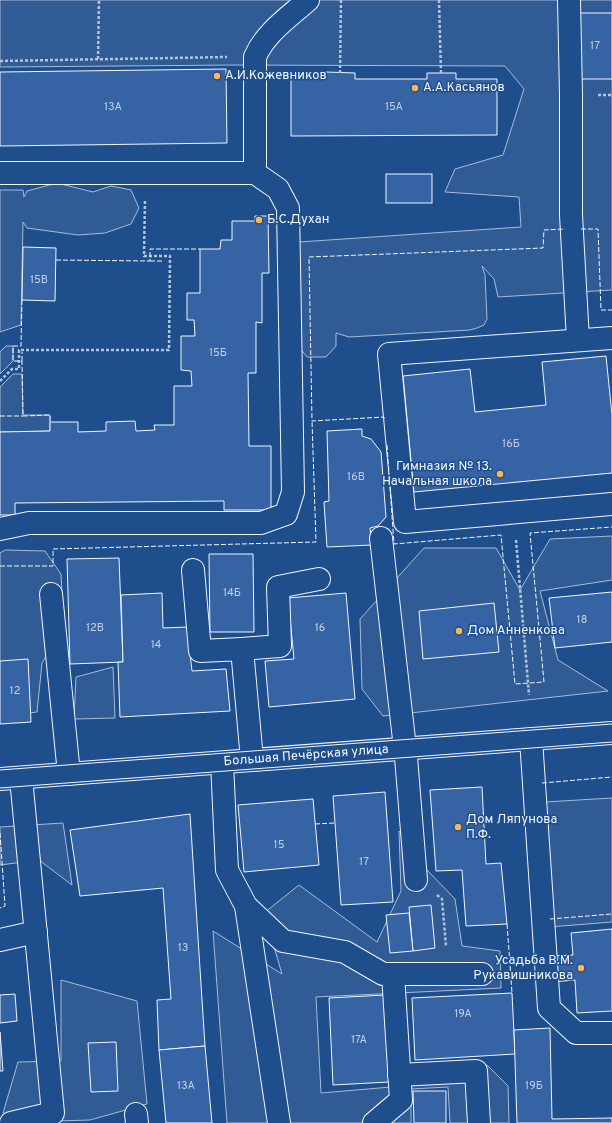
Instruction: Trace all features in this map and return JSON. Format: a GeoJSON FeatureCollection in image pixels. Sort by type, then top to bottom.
{"type":"FeatureCollection","features":[{"type":"Feature","properties":{"kind":"street"},"geometry":{"type":"LineString","coordinates":[[255,173],[255,57],[259,46],[308,0]]}},
{"type":"Feature","properties":{"kind":"street"},"geometry":{"type":"LineString","coordinates":[[569,0],[571,94],[570,215],[578,340]]}},
{"type":"Feature","properties":{"kind":"street"},"geometry":{"type":"LineString","coordinates":[[0,173],[255,173],[278,189],[288,208],[293,492],[286,514],[261,523],[29,523],[0,528]]}},
{"type":"Feature","properties":{"kind":"street"},"geometry":{"type":"LineString","coordinates":[[612,338],[389,354],[405,522],[612,504]]}},
{"type":"Feature","properties":{"kind":"street"},"geometry":{"type":"LineString","coordinates":[[381,538],[405,748],[416,880]]}},
{"type":"Feature","properties":{"kind":"street"},"geometry":{"type":"LineString","coordinates":[[193,570],[200,651],[280,646],[278,587],[319,579]]}},
{"type":"Feature","properties":{"kind":"street"},"geometry":{"type":"LineString","coordinates":[[51,594],[69,774]]}},
{"type":"Feature","properties":{"kind":"street"},"geometry":{"type":"LineString","coordinates":[[242,649],[252,760]]}},
{"type":"Feature","properties":{"kind":"street","name":"Большая Печёрская улица"},"geometry":{"type":"LineString","coordinates":[[11,778],[612,733]]}},
{"type":"Feature","properties":{"kind":"street"},"geometry":{"type":"LineString","coordinates":[[531,739],[548,1008],[576,1033],[612,1033]]}},
{"type":"Feature","properties":{"kind":"street"},"geometry":{"type":"LineString","coordinates":[[222,763],[227,870],[246,906],[279,1123]]}},
{"type":"Feature","properties":{"kind":"street"},"geometry":{"type":"LineString","coordinates":[[11,778],[36,932],[54,1113],[11,1123]]}},
{"type":"Feature","properties":{"kind":"street"},"geometry":{"type":"LineString","coordinates":[[246,906],[284,941],[345,952],[383,974],[482,974]]}},
{"type":"Feature","properties":{"kind":"street"},"geometry":{"type":"LineString","coordinates":[[0,940],[36,932]]}},
{"type":"Feature","properties":{"kind":"street"},"geometry":{"type":"LineString","coordinates":[[374,1123],[401,1100],[393,974]]}},
{"type":"Feature","properties":{"kind":"street"},"geometry":{"type":"LineString","coordinates":[[399,1075],[476,1071],[479,1123]]}},
{"type":"Feature","properties":{"kind":"path"},"geometry":{"type":"LineString","coordinates":[[98,59],[99,0]]}},
{"type":"Feature","properties":{"kind":"path"},"geometry":{"type":"LineString","coordinates":[[340,73],[341,0]]}},
{"type":"Feature","properties":{"kind":"path"},"geometry":{"type":"LineString","coordinates":[[439,0],[441,73]]}},
{"type":"Feature","properties":{"kind":"path"},"geometry":{"type":"LineString","coordinates":[[0,61],[255,57]]}},
{"type":"Feature","properties":{"kind":"path"},"geometry":{"type":"LineString","coordinates":[[0,381],[12,369],[19,369],[19,350],[169,350],[170,256],[144,256],[145,173]]}},
{"type":"Feature","properties":{"kind":"path"},"geometry":{"type":"LineString","coordinates":[[513,512],[529,695]]}},
{"type":"Feature","properties":{"kind":"path"},"geometry":{"type":"LineString","coordinates":[[416,880],[442,899],[448,974]]}},
{"type":"Feature","properties":{"kind":"shaded area"},"geometry":{"type":"Polygon","coordinates":[[[0,0],[612,0],[612,290],[498,297],[494,279],[482,266],[485,275],[487,319],[484,325],[470,330],[349,337],[336,333],[336,346],[326,357],[307,357],[299,347],[299,242],[521,227],[519,197],[445,192],[455,169],[503,155],[524,89],[505,66],[233,65],[0,67],[0,0]]]}},
{"type":"Feature","properties":{"kind":"shaded area"},"geometry":{"type":"Polygon","coordinates":[[[57,183],[93,192],[111,186],[131,190],[139,208],[131,224],[105,233],[78,235],[27,228],[23,222],[21,325],[0,332],[0,190],[23,190],[24,197],[27,191],[57,183]]]}},
{"type":"Feature","properties":{"kind":"shaded area"},"geometry":{"type":"Polygon","coordinates":[[[6,346],[13,346],[13,361],[0,374],[0,352],[6,346]]]}},
{"type":"Feature","properties":{"kind":"shaded area"},"geometry":{"type":"Polygon","coordinates":[[[13,374],[22,374],[23,415],[50,415],[50,431],[0,432],[0,387],[13,374]]]}},
{"type":"Feature","properties":{"kind":"shaded area"},"geometry":{"type":"Polygon","coordinates":[[[612,536],[612,580],[540,591],[558,660],[608,691],[383,716],[362,689],[360,619],[424,548],[496,548],[520,590],[550,539],[612,536]]]}},
{"type":"Feature","properties":{"kind":"shaded area"},"geometry":{"type":"Polygon","coordinates":[[[5,550],[45,551],[61,574],[64,627],[42,663],[37,712],[0,717],[0,553],[5,550]]]}},
{"type":"Feature","properties":{"kind":"shaded area"},"geometry":{"type":"Polygon","coordinates":[[[113,667],[115,718],[74,719],[76,677],[113,667]]]}},
{"type":"Feature","properties":{"kind":"shaded area"},"geometry":{"type":"Polygon","coordinates":[[[612,798],[612,922],[549,927],[545,802],[612,798]]]}},
{"type":"Feature","properties":{"kind":"shaded area"},"geometry":{"type":"Polygon","coordinates":[[[63,823],[72,885],[39,860],[0,865],[0,827],[63,823]]]}},
{"type":"Feature","properties":{"kind":"shaded area"},"geometry":{"type":"Polygon","coordinates":[[[399,831],[427,870],[455,899],[462,946],[500,951],[501,988],[316,997],[321,1093],[391,1087],[422,1067],[487,1065],[508,1086],[509,1123],[450,1123],[448,1087],[411,1089],[411,1123],[227,1123],[213,931],[282,974],[264,913],[299,885],[377,942],[401,891],[399,831]]]}},
{"type":"Feature","properties":{"kind":"shaded area"},"geometry":{"type":"Polygon","coordinates":[[[61,980],[137,1001],[147,1104],[90,1120],[24,1122],[3,1113],[18,1062],[61,1061],[61,980]]]}},
{"type":"Feature","properties":{"kind":"building"},"geometry":{"type":"Polygon","coordinates":[[[578,13],[612,13],[612,79],[578,79],[578,13]]]}},
{"type":"Feature","properties":{"kind":"building"},"geometry":{"type":"Polygon","coordinates":[[[226,69],[227,143],[0,146],[0,72],[226,69]]]}},
{"type":"Feature","properties":{"kind":"building"},"geometry":{"type":"Polygon","coordinates":[[[326,72],[355,73],[355,79],[427,79],[427,73],[456,73],[456,79],[497,79],[497,135],[291,136],[291,78],[326,78],[326,72]]]}},
{"type":"Feature","properties":{"kind":"building"},"geometry":{"type":"Polygon","coordinates":[[[386,174],[432,174],[432,203],[386,203],[386,174]]]}},
{"type":"Feature","properties":{"kind":"building"},"geometry":{"type":"Polygon","coordinates":[[[255,216],[268,216],[269,273],[262,273],[262,323],[256,322],[256,373],[248,373],[249,446],[271,446],[271,510],[224,510],[224,501],[15,503],[15,515],[0,515],[0,432],[50,431],[50,422],[78,422],[78,432],[106,431],[106,422],[135,421],[136,431],[155,430],[154,425],[174,425],[174,386],[192,386],[191,371],[181,370],[181,336],[195,336],[194,320],[187,320],[187,293],[200,293],[200,249],[220,249],[221,240],[232,240],[232,221],[255,221],[255,216]]]}},
{"type":"Feature","properties":{"kind":"building"},"geometry":{"type":"Polygon","coordinates":[[[23,247],[56,248],[55,301],[22,300],[23,247]]]}},
{"type":"Feature","properties":{"kind":"building"},"geometry":{"type":"Polygon","coordinates":[[[606,356],[612,415],[612,473],[414,492],[403,376],[470,369],[475,412],[546,405],[542,362],[606,356]]]}},
{"type":"Feature","properties":{"kind":"building"},"geometry":{"type":"Polygon","coordinates":[[[362,429],[362,436],[371,439],[381,452],[386,517],[378,526],[370,528],[372,545],[327,547],[324,502],[329,501],[327,431],[362,429]]]}},
{"type":"Feature","properties":{"kind":"building"},"geometry":{"type":"Polygon","coordinates":[[[209,554],[253,554],[254,632],[210,632],[209,554]]]}},
{"type":"Feature","properties":{"kind":"building"},"geometry":{"type":"Polygon","coordinates":[[[119,558],[123,662],[70,664],[67,559],[119,558]]]}},
{"type":"Feature","properties":{"kind":"building"},"geometry":{"type":"Polygon","coordinates":[[[612,592],[612,642],[555,648],[549,598],[612,592]]]}},
{"type":"Feature","properties":{"kind":"building"},"geometry":{"type":"Polygon","coordinates":[[[162,593],[163,628],[187,627],[192,671],[226,669],[230,711],[120,717],[118,662],[123,662],[121,595],[162,593]]]}},
{"type":"Feature","properties":{"kind":"building"},"geometry":{"type":"Polygon","coordinates":[[[346,593],[355,699],[269,707],[265,661],[294,659],[288,598],[346,593]]]}},
{"type":"Feature","properties":{"kind":"building","name":"Дом Анненкова"},"geometry":{"type":"Polygon","coordinates":[[[494,603],[499,652],[423,659],[419,611],[494,603]]]}},
{"type":"Feature","properties":{"kind":"building"},"geometry":{"type":"Polygon","coordinates":[[[28,659],[31,722],[0,724],[0,661],[28,659]]]}},
{"type":"Feature","properties":{"kind":"building","name":"Дом Ляпунова П.Ф."},"geometry":{"type":"Polygon","coordinates":[[[482,787],[486,864],[501,863],[507,924],[466,926],[462,870],[436,871],[430,790],[482,787]]]}},
{"type":"Feature","properties":{"kind":"building"},"geometry":{"type":"Polygon","coordinates":[[[385,792],[393,902],[341,905],[333,796],[385,792]]]}},
{"type":"Feature","properties":{"kind":"building"},"geometry":{"type":"Polygon","coordinates":[[[313,799],[319,865],[244,872],[238,805],[313,799]]]}},
{"type":"Feature","properties":{"kind":"building"},"geometry":{"type":"Polygon","coordinates":[[[190,814],[205,1046],[159,1050],[157,1000],[171,999],[163,888],[80,896],[70,830],[190,814]]]}},
{"type":"Feature","properties":{"kind":"building"},"geometry":{"type":"Polygon","coordinates":[[[431,905],[435,948],[413,951],[409,907],[431,905]]]}},
{"type":"Feature","properties":{"kind":"building"},"geometry":{"type":"Polygon","coordinates":[[[409,913],[413,951],[390,953],[386,915],[409,913]]]}},
{"type":"Feature","properties":{"kind":"building","name":"Усадьба В.М. Рукавишникова"},"geometry":{"type":"Polygon","coordinates":[[[612,929],[612,1011],[577,1013],[575,980],[552,982],[550,956],[573,955],[571,933],[612,929]]]}},
{"type":"Feature","properties":{"kind":"building"},"geometry":{"type":"Polygon","coordinates":[[[512,993],[515,1054],[415,1060],[412,998],[512,993]]]}},
{"type":"Feature","properties":{"kind":"building"},"geometry":{"type":"Polygon","coordinates":[[[15,994],[17,1021],[0,1023],[0,995],[15,994]]]}},
{"type":"Feature","properties":{"kind":"building"},"geometry":{"type":"Polygon","coordinates":[[[385,995],[389,1082],[333,1085],[329,998],[385,995]]]}},
{"type":"Feature","properties":{"kind":"building"},"geometry":{"type":"Polygon","coordinates":[[[550,1028],[552,1119],[612,1118],[612,1123],[517,1123],[514,1030],[550,1028]]]}},
{"type":"Feature","properties":{"kind":"building"},"geometry":{"type":"Polygon","coordinates":[[[0,1032],[3,1071],[0,1071],[0,1032]]]}},
{"type":"Feature","properties":{"kind":"building"},"geometry":{"type":"Polygon","coordinates":[[[116,1042],[118,1091],[91,1092],[88,1043],[116,1042]]]}},
{"type":"Feature","properties":{"kind":"building"},"geometry":{"type":"Polygon","coordinates":[[[205,1046],[212,1123],[166,1123],[159,1050],[205,1046]]]}},
{"type":"Feature","properties":{"kind":"building"},"geometry":{"type":"Polygon","coordinates":[[[413,1091],[446,1091],[446,1123],[414,1123],[413,1091]]]}},
{"type":"Feature","properties":{"kind":"tram line"},"geometry":{"type":"LineString","coordinates":[[0,770],[612,724]]}},
{"type":"Feature","properties":{"kind":"tram line"},"geometry":{"type":"LineString","coordinates":[[0,788],[612,742]]}},
{"type":"Feature","properties":{"kind":"fence"},"geometry":{"type":"LineString","coordinates":[[384,419],[384,417],[312,421],[309,257],[543,248],[544,230],[565,229]]}},
{"type":"Feature","properties":{"kind":"fence"},"geometry":{"type":"LineString","coordinates":[[581,229],[598,229],[601,310],[612,310]]}},
{"type":"Feature","properties":{"kind":"fence"},"geometry":{"type":"LineString","coordinates":[[56,260],[150,261],[150,249],[200,249]]}},
{"type":"Feature","properties":{"kind":"fence"},"geometry":{"type":"LineString","coordinates":[[150,261],[163,261]]}},
{"type":"Feature","properties":{"kind":"fence"},"geometry":{"type":"LineString","coordinates":[[22,300],[21,346],[13,346],[13,361],[22,361],[23,416],[50,415],[50,422]]}},
{"type":"Feature","properties":{"kind":"fence"},"geometry":{"type":"LineString","coordinates":[[22,352],[22,361]]}},
{"type":"Feature","properties":{"kind":"fence"},"geometry":{"type":"LineString","coordinates":[[0,416],[23,416]]}},
{"type":"Feature","properties":{"kind":"fence"},"geometry":{"type":"LineString","coordinates":[[0,566],[53,566],[53,549],[316,542],[312,421]]}},
{"type":"Feature","properties":{"kind":"fence"},"geometry":{"type":"LineString","coordinates":[[387,445],[394,544],[501,535],[515,684],[544,682],[530,533],[612,527]]}},
{"type":"Feature","properties":{"kind":"fence"},"geometry":{"type":"LineString","coordinates":[[542,783],[612,777]]}},
{"type":"Feature","properties":{"kind":"fence"},"geometry":{"type":"LineString","coordinates":[[315,824],[335,823]]}},
{"type":"Feature","properties":{"kind":"fence"},"geometry":{"type":"LineString","coordinates":[[0,833],[5,906],[0,908]]}},
{"type":"Feature","properties":{"kind":"fence"},"geometry":{"type":"LineString","coordinates":[[550,919],[612,914]]}},
{"type":"Feature","properties":{"kind":"fence"},"geometry":{"type":"LineString","coordinates":[[507,924],[512,993]]}},
{"type":"Feature","properties":{"kind":"place","name":"А.И.Кожевников"},"geometry":{"type":"Point","coordinates":[217,76]}},
{"type":"Feature","properties":{"kind":"place","name":"А.А.Касьянов"},"geometry":{"type":"Point","coordinates":[415,88]}},
{"type":"Feature","properties":{"kind":"place","name":"Б.С.Духан"},"geometry":{"type":"Point","coordinates":[259,220]}},
{"type":"Feature","properties":{"kind":"place","name":"Гимназия № 13. Начальная школа"},"geometry":{"type":"Point","coordinates":[500,474]}},
{"type":"Feature","properties":{"kind":"place","name":"Дом Анненкова"},"geometry":{"type":"Point","coordinates":[459,631]}},
{"type":"Feature","properties":{"kind":"place","name":"Дом Ляпунова П.Ф."},"geometry":{"type":"Point","coordinates":[458,827]}},
{"type":"Feature","properties":{"kind":"place","name":"Усадьба В.М. Рукавишникова"},"geometry":{"type":"Point","coordinates":[581,968]}}]}
